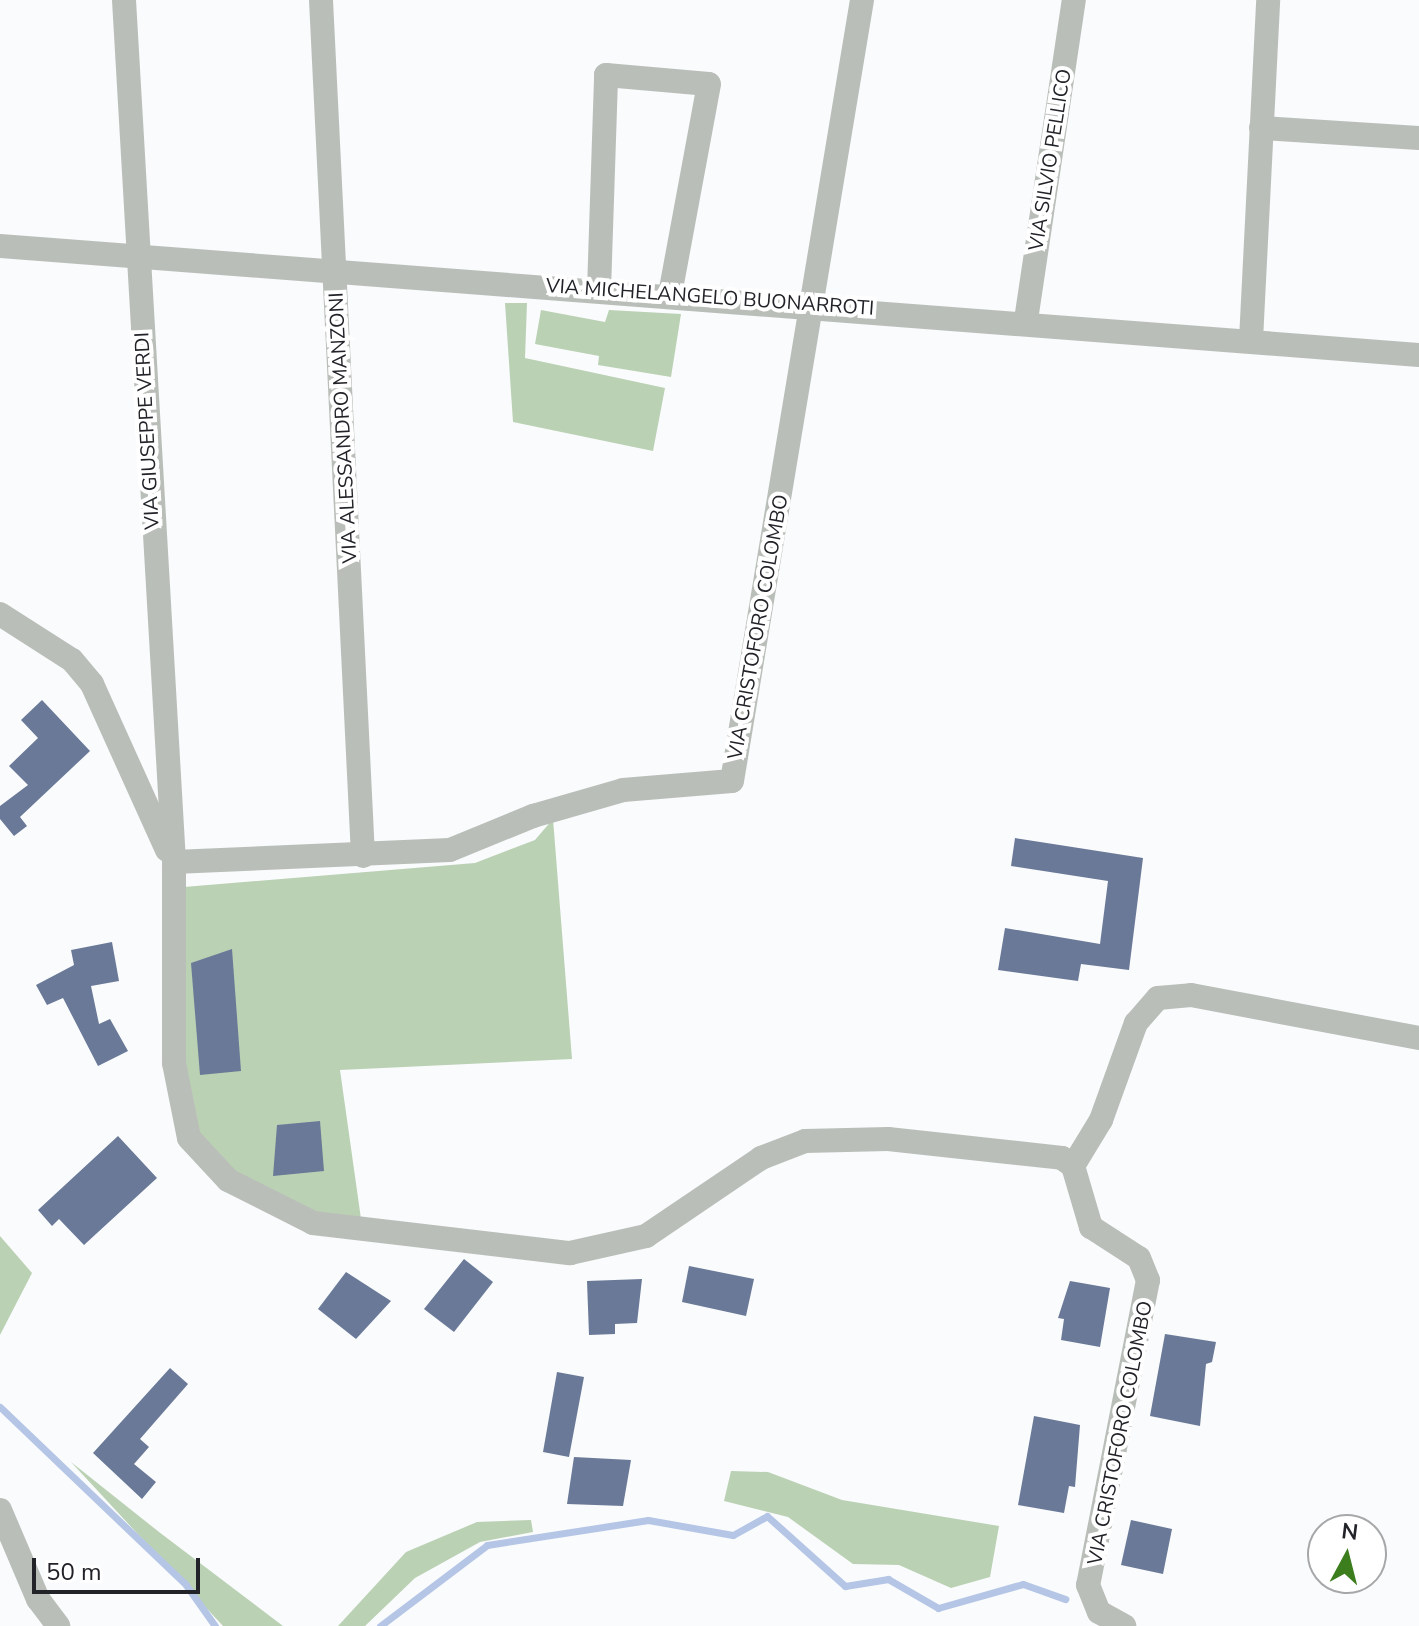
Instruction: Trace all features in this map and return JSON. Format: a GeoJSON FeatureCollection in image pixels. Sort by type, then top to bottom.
{"type":"FeatureCollection","features":[{"type":"Feature","properties":{"kind":"street","name":"VIA GIUSEPPE VERDI"},"geometry":{"type":"LineString","coordinates":[[124,0],[174,862]]}},
{"type":"Feature","properties":{"kind":"street","name":"VIA ALESSANDRO MANZONI"},"geometry":{"type":"LineString","coordinates":[[321,0],[363,856]]}},
{"type":"Feature","properties":{"kind":"street","name":"VIA CRISTOFORO COLOMBO"},"geometry":{"type":"LineString","coordinates":[[174,862],[450,850],[623,790],[732,781],[862,0]]}},
{"type":"Feature","properties":{"kind":"street","name":"VIA SILVIO PELLICO"},"geometry":{"type":"LineString","coordinates":[[1026,320],[1074,0]]}},
{"type":"Feature","properties":{"kind":"street"},"geometry":{"type":"LineString","coordinates":[[1251,340],[1268,0]]}},
{"type":"Feature","properties":{"kind":"street"},"geometry":{"type":"LineString","coordinates":[[599,290],[606,75],[709,84],[670,294]]}},
{"type":"Feature","properties":{"kind":"street"},"geometry":{"type":"LineString","coordinates":[[1261,128],[1419,138]]}},
{"type":"Feature","properties":{"kind":"street","name":"VIA MICHELANGELO BUONARROTI"},"geometry":{"type":"LineString","coordinates":[[0,246],[1026,320],[1419,355]]}},
{"type":"Feature","properties":{"kind":"street"},"geometry":{"type":"LineString","coordinates":[[0,614],[72,660],[92,684],[174,862],[174,1063],[189,1138],[228,1180],[313,1223],[535,1251],[600,1251],[671,1224],[751,1164],[805,1141],[888,1139],[1001,1149],[1055,1155],[1073,1166],[1101,1120],[1136,1023],[1158,998],[1191,995],[1419,1038]]}},
{"type":"Feature","properties":{"kind":"street","name":"VIA CRISTOFORO COLOMBO"},"geometry":{"type":"LineString","coordinates":[[1073,1166],[1091,1227],[1139,1258],[1148,1280],[1088,1585],[1099,1612],[1124,1626]]}},
{"type":"Feature","properties":{"kind":"street"},"geometry":{"type":"LineString","coordinates":[[0,1510],[38,1599],[58,1626]]}},
{"type":"Feature","properties":{"kind":"green space"},"geometry":{"type":"Polygon","coordinates":[[[505,303],[527,303],[525,358],[665,388],[653,451],[513,422],[505,303]]]}},
{"type":"Feature","properties":{"kind":"green space"},"geometry":{"type":"Polygon","coordinates":[[[541,310],[605,322],[609,310],[681,314],[671,377],[598,365],[599,356],[535,344],[541,310]]]}},
{"type":"Feature","properties":{"kind":"green space"},"geometry":{"type":"Polygon","coordinates":[[[553,819],[572,1059],[340,1070],[362,1226],[312,1213],[246,1184],[200,1141],[185,1088],[184,887],[475,863],[535,840],[553,819]]]}},
{"type":"Feature","properties":{"kind":"green space"},"geometry":{"type":"Polygon","coordinates":[[[0,1236],[32,1273],[0,1335],[0,1236]]]}},
{"type":"Feature","properties":{"kind":"green space"},"geometry":{"type":"Polygon","coordinates":[[[71,1462],[159,1532],[283,1626],[223,1626],[71,1462]]]}},
{"type":"Feature","properties":{"kind":"green space"},"geometry":{"type":"Polygon","coordinates":[[[731,1471],[768,1472],[842,1500],[999,1526],[990,1577],[951,1588],[899,1565],[853,1564],[788,1517],[724,1501],[731,1471]]]}},
{"type":"Feature","properties":{"kind":"green space"},"geometry":{"type":"Polygon","coordinates":[[[531,1520],[533,1532],[480,1542],[415,1578],[365,1626],[338,1626],[406,1552],[477,1522],[531,1520]]]}},
{"type":"Feature","properties":{"kind":"building"},"geometry":{"type":"Polygon","coordinates":[[[42,700],[90,751],[20,817],[27,826],[14,836],[0,819],[0,806],[28,785],[9,766],[38,738],[21,720],[42,700]]]}},
{"type":"Feature","properties":{"kind":"building"},"geometry":{"type":"Polygon","coordinates":[[[1015,838],[1143,858],[1129,970],[1081,964],[1078,981],[998,970],[1005,928],[1100,944],[1108,881],[1011,866],[1015,838]]]}},
{"type":"Feature","properties":{"kind":"building"},"geometry":{"type":"Polygon","coordinates":[[[112,942],[119,981],[91,986],[99,1024],[110,1019],[128,1051],[98,1066],[63,998],[47,1005],[36,985],[74,965],[71,950],[112,942]]]}},
{"type":"Feature","properties":{"kind":"building"},"geometry":{"type":"Polygon","coordinates":[[[232,949],[241,1071],[200,1075],[191,963],[232,949]]]}},
{"type":"Feature","properties":{"kind":"building"},"geometry":{"type":"Polygon","coordinates":[[[320,1121],[324,1171],[273,1176],[277,1125],[320,1121]]]}},
{"type":"Feature","properties":{"kind":"building"},"geometry":{"type":"Polygon","coordinates":[[[118,1136],[157,1178],[84,1245],[59,1219],[52,1226],[38,1210],[118,1136]]]}},
{"type":"Feature","properties":{"kind":"building"},"geometry":{"type":"Polygon","coordinates":[[[464,1259],[493,1282],[454,1332],[424,1309],[464,1259]]]}},
{"type":"Feature","properties":{"kind":"building"},"geometry":{"type":"Polygon","coordinates":[[[689,1266],[754,1279],[746,1316],[682,1302],[689,1266]]]}},
{"type":"Feature","properties":{"kind":"building"},"geometry":{"type":"Polygon","coordinates":[[[346,1272],[391,1301],[356,1339],[318,1309],[346,1272]]]}},
{"type":"Feature","properties":{"kind":"building"},"geometry":{"type":"Polygon","coordinates":[[[642,1279],[637,1323],[615,1324],[615,1334],[589,1335],[587,1281],[642,1279]]]}},
{"type":"Feature","properties":{"kind":"building"},"geometry":{"type":"Polygon","coordinates":[[[1070,1281],[1110,1288],[1100,1347],[1061,1340],[1064,1319],[1058,1318],[1070,1281]]]}},
{"type":"Feature","properties":{"kind":"building"},"geometry":{"type":"Polygon","coordinates":[[[1165,1334],[1216,1342],[1212,1362],[1206,1364],[1200,1426],[1150,1416],[1165,1334]]]}},
{"type":"Feature","properties":{"kind":"building"},"geometry":{"type":"Polygon","coordinates":[[[170,1368],[188,1384],[140,1439],[149,1447],[134,1464],[156,1482],[142,1499],[93,1453],[170,1368]]]}},
{"type":"Feature","properties":{"kind":"building"},"geometry":{"type":"Polygon","coordinates":[[[557,1372],[584,1377],[569,1457],[543,1452],[557,1372]]]}},
{"type":"Feature","properties":{"kind":"building"},"geometry":{"type":"Polygon","coordinates":[[[1034,1416],[1080,1425],[1075,1487],[1069,1486],[1064,1513],[1018,1505],[1034,1416]]]}},
{"type":"Feature","properties":{"kind":"building"},"geometry":{"type":"Polygon","coordinates":[[[574,1457],[631,1460],[623,1506],[567,1504],[574,1457]]]}},
{"type":"Feature","properties":{"kind":"building"},"geometry":{"type":"Polygon","coordinates":[[[1131,1520],[1172,1529],[1163,1574],[1121,1565],[1131,1520]]]}},
{"type":"Feature","properties":{"kind":"waterway"},"geometry":{"type":"LineString","coordinates":[[0,1407],[186,1585],[215,1626]]}},
{"type":"Feature","properties":{"kind":"waterway"},"geometry":{"type":"LineString","coordinates":[[380,1626],[487,1545],[648,1520],[733,1535],[767,1516],[845,1586],[888,1579],[938,1608],[1023,1584],[1065,1599]]}}]}
